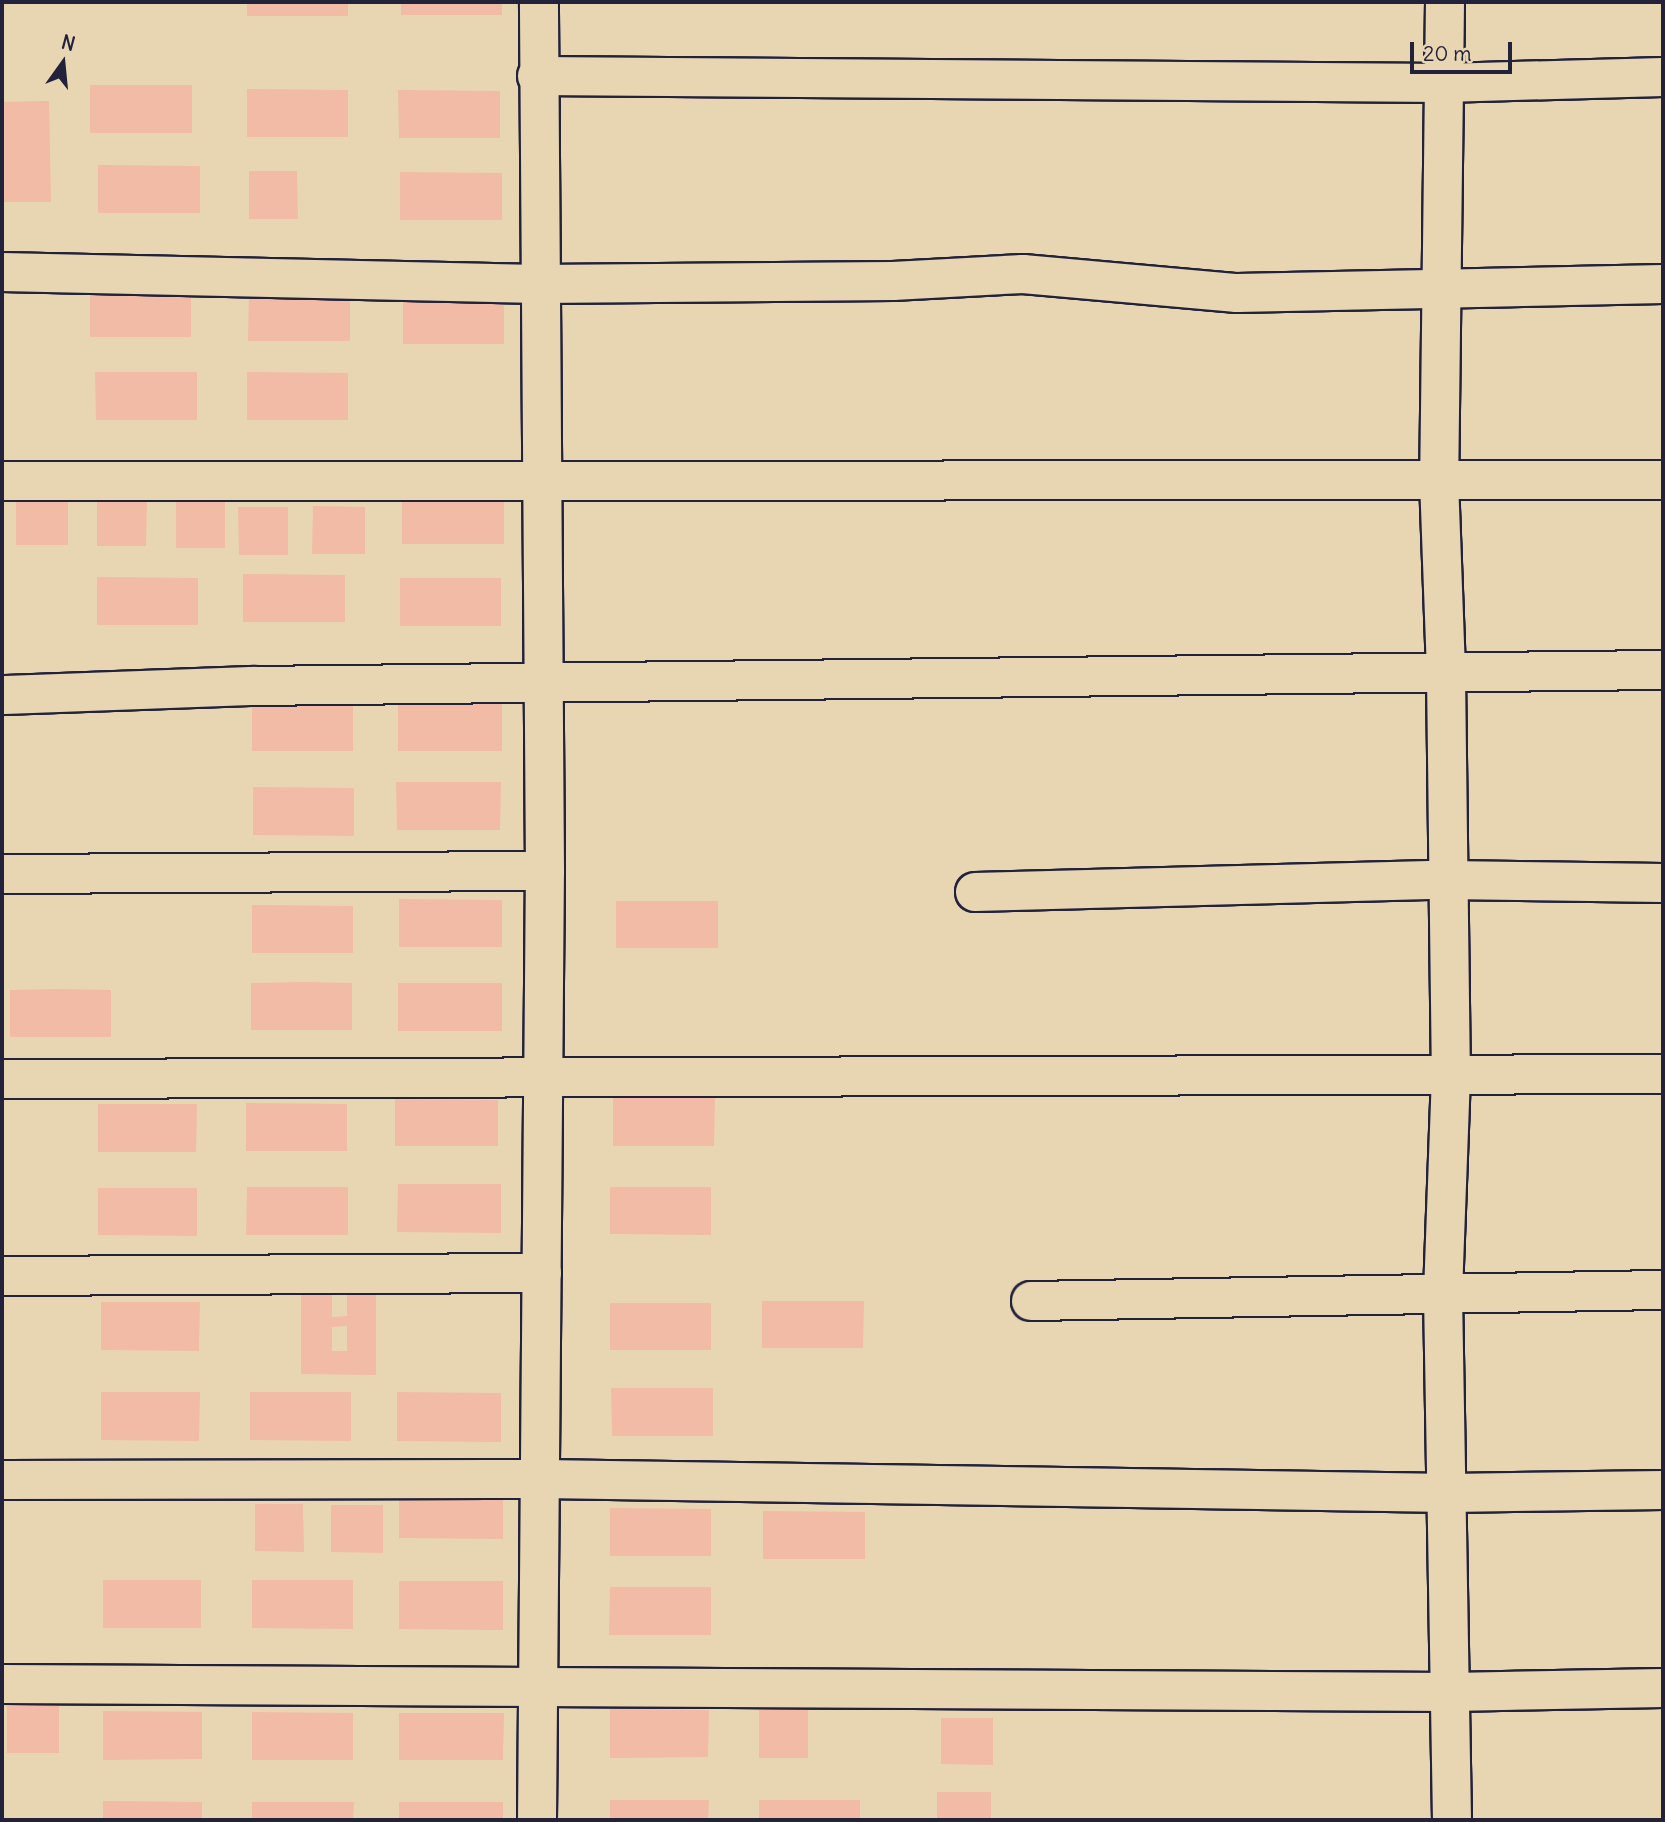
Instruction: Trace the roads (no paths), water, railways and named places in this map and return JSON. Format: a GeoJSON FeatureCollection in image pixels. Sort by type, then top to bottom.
{"type":"FeatureCollection","features":[{"type":"Feature","properties":{"kind":"street"},"geometry":{"type":"LineString","coordinates":[[537,1820],[542,1479],[545,871],[538,2]]}},
{"type":"Feature","properties":{"kind":"street"},"geometry":{"type":"LineString","coordinates":[[1445,2],[1438,288],[1439,480],[1446,674],[1451,1074],[1443,1294],[1449,1493],[1452,1820]]}},
{"type":"Feature","properties":{"kind":"street"},"geometry":{"type":"LineString","coordinates":[[537,76],[1444,83],[1663,77]]}},
{"type":"Feature","properties":{"kind":"street"},"geometry":{"type":"LineString","coordinates":[[2,272],[539,284],[893,281],[1023,274],[1237,293],[1663,284]]}},
{"type":"Feature","properties":{"kind":"street"},"geometry":{"type":"LineString","coordinates":[[2,481],[1663,480]]}},
{"type":"Feature","properties":{"kind":"street"},"geometry":{"type":"LineString","coordinates":[[2,695],[544,683],[1663,670]]}},
{"type":"Feature","properties":{"kind":"street"},"geometry":{"type":"LineString","coordinates":[[2,874],[545,871]]}},
{"type":"Feature","properties":{"kind":"street"},"geometry":{"type":"LineString","coordinates":[[975,892],[1448,880],[1663,883]]}},
{"type":"Feature","properties":{"kind":"street"},"geometry":{"type":"LineString","coordinates":[[2,1079],[1663,1074]]}},
{"type":"Feature","properties":{"kind":"street"},"geometry":{"type":"LineString","coordinates":[[2,1276],[542,1273]]}},
{"type":"Feature","properties":{"kind":"street"},"geometry":{"type":"LineString","coordinates":[[1031,1301],[1663,1290]]}},
{"type":"Feature","properties":{"kind":"street"},"geometry":{"type":"LineString","coordinates":[[2,1480],[542,1479],[1449,1493],[1663,1490]]}},
{"type":"Feature","properties":{"kind":"street"},"geometry":{"type":"LineString","coordinates":[[2,1684],[1452,1692],[1663,1688]]}}]}
